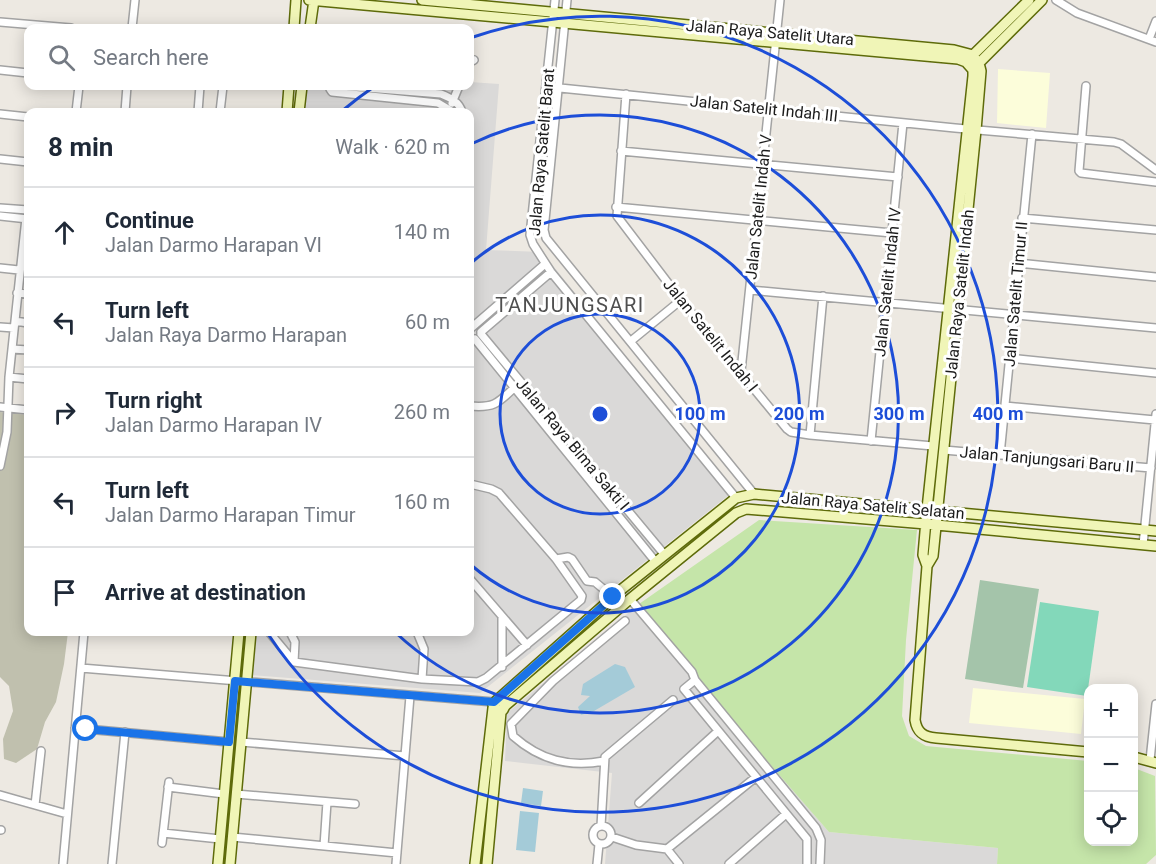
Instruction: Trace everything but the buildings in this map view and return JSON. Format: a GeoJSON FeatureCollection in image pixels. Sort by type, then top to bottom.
{"type":"FeatureCollection","features":[{"type":"Feature","properties":{"kind":"street"},"geometry":{"type":"LineString","coordinates":[[132,24],[135,0]]}},
{"type":"Feature","properties":{"kind":"street"},"geometry":{"type":"LineString","coordinates":[[294,24],[296,0]]}},
{"type":"Feature","properties":{"kind":"street"},"geometry":{"type":"LineString","coordinates":[[310,24],[312,0]]}},
{"type":"Feature","properties":{"kind":"street","name":"Jalan Raya Satelit Utara"},"geometry":{"type":"LineString","coordinates":[[312,0],[776,32],[954,50],[973,63]]}},
{"type":"Feature","properties":{"kind":"street","name":"Jalan Raya Satelit Utara"},"geometry":{"type":"LineString","coordinates":[[422,0],[553,17]]}},
{"type":"Feature","properties":{"kind":"street"},"geometry":{"type":"LineString","coordinates":[[553,17],[555,0]]}},
{"type":"Feature","properties":{"kind":"street"},"geometry":{"type":"LineString","coordinates":[[566,18],[567,0]]}},
{"type":"Feature","properties":{"kind":"street","name":"Jalan Satelit Indah V"},"geometry":{"type":"LineString","coordinates":[[741,371],[780,0]]}},
{"type":"Feature","properties":{"kind":"street"},"geometry":{"type":"LineString","coordinates":[[973,63],[1029,0]]}},
{"type":"Feature","properties":{"kind":"street"},"geometry":{"type":"LineString","coordinates":[[1056,0],[1077,13],[1152,40],[1156,21]]}},
{"type":"Feature","properties":{"kind":"street"},"geometry":{"type":"LineString","coordinates":[[973,63],[1039,1]]}},
{"type":"Feature","properties":{"kind":"street","name":"Jalan Raya Satelit Barat"},"geometry":{"type":"LineString","coordinates":[[553,17],[530,235],[533,244],[551,272],[736,498]]}},
{"type":"Feature","properties":{"kind":"street","name":"Jalan Raya Satelit Utara"},"geometry":{"type":"LineString","coordinates":[[566,18],[774,42],[958,59],[973,63]]}},
{"type":"Feature","properties":{"kind":"street","name":"Jalan Raya Satelit Barat"},"geometry":{"type":"LineString","coordinates":[[566,18],[544,230],[546,238],[754,494]]}},
{"type":"Feature","properties":{"kind":"street"},"geometry":{"type":"LineString","coordinates":[[0,22],[24,24]]}},
{"type":"Feature","properties":{"kind":"street","name":"Jalan Raya Satelit Indah"},"geometry":{"type":"LineString","coordinates":[[931,524],[927,509],[947,308],[981,71],[973,63]]}},
{"type":"Feature","properties":{"kind":"street"},"geometry":{"type":"LineString","coordinates":[[0,70],[24,73]]}},
{"type":"Feature","properties":{"kind":"street"},"geometry":{"type":"LineString","coordinates":[[1086,86],[1079,171],[1156,182]]}},
{"type":"Feature","properties":{"kind":"street","name":"Jalan Satelit Indah III"},"geometry":{"type":"LineString","coordinates":[[560,88],[972,130],[1082,138],[1118,143],[1156,170]]}},
{"type":"Feature","properties":{"kind":"street"},"geometry":{"type":"LineString","coordinates":[[76,108],[79,90]]}},
{"type":"Feature","properties":{"kind":"street"},"geometry":{"type":"LineString","coordinates":[[125,108],[127,90]]}},
{"type":"Feature","properties":{"kind":"street"},"geometry":{"type":"LineString","coordinates":[[198,108],[200,90]]}},
{"type":"Feature","properties":{"kind":"street"},"geometry":{"type":"LineString","coordinates":[[220,108],[223,90]]}},
{"type":"Feature","properties":{"kind":"street"},"geometry":{"type":"LineString","coordinates":[[287,108],[289,90]]}},
{"type":"Feature","properties":{"kind":"street"},"geometry":{"type":"LineString","coordinates":[[299,108],[302,90]]}},
{"type":"Feature","properties":{"kind":"street"},"geometry":{"type":"LineString","coordinates":[[331,90],[332,92],[434,102],[447,108]]}},
{"type":"Feature","properties":{"kind":"street"},"geometry":{"type":"LineString","coordinates":[[392,90],[441,94],[454,100],[461,108]]}},
{"type":"Feature","properties":{"kind":"street"},"geometry":{"type":"LineString","coordinates":[[452,108],[458,90]]}},
{"type":"Feature","properties":{"kind":"street"},"geometry":{"type":"LineString","coordinates":[[627,94],[616,207],[892,233]]}},
{"type":"Feature","properties":{"kind":"street"},"geometry":{"type":"LineString","coordinates":[[0,114],[24,117]]}},
{"type":"Feature","properties":{"kind":"street","name":"Jalan Satelit Indah IV"},"geometry":{"type":"LineString","coordinates":[[871,441],[903,123]]}},
{"type":"Feature","properties":{"kind":"street","name":"Jalan Raya Satelit Indah"},"geometry":{"type":"LineString","coordinates":[[931,524],[938,510],[958,309],[972,130]]}},
{"type":"Feature","properties":{"kind":"street","name":"Jalan Satelit Timur II"},"geometry":{"type":"LineString","coordinates":[[1000,455],[1032,134]]}},
{"type":"Feature","properties":{"kind":"street"},"geometry":{"type":"LineString","coordinates":[[621,151],[898,177]]}},
{"type":"Feature","properties":{"kind":"street"},"geometry":{"type":"LineString","coordinates":[[0,159],[24,162]]}},
{"type":"Feature","properties":{"kind":"street","name":"Jalan Satelit Indah I"},"geometry":{"type":"LineString","coordinates":[[616,207],[619,219],[681,300],[787,429],[810,435],[933,446]]}},
{"type":"Feature","properties":{"kind":"street"},"geometry":{"type":"LineString","coordinates":[[0,208],[24,215]]}},
{"type":"Feature","properties":{"kind":"street"},"geometry":{"type":"LineString","coordinates":[[0,216],[24,216]]}},
{"type":"Feature","properties":{"kind":"street"},"geometry":{"type":"LineString","coordinates":[[1022,218],[1156,230]]}},
{"type":"Feature","properties":{"kind":"street"},"geometry":{"type":"LineString","coordinates":[[1018,263],[1156,277]]}},
{"type":"Feature","properties":{"kind":"street"},"geometry":{"type":"LineString","coordinates":[[0,466],[7,432],[4,408],[17,292],[20,270],[24,264]]}},
{"type":"Feature","properties":{"kind":"street"},"geometry":{"type":"LineString","coordinates":[[474,325],[545,264]]}},
{"type":"Feature","properties":{"kind":"street"},"geometry":{"type":"LineString","coordinates":[[0,268],[20,270]]}},
{"type":"Feature","properties":{"kind":"street"},"geometry":{"type":"LineString","coordinates":[[475,337],[551,272]]}},
{"type":"Feature","properties":{"kind":"street"},"geometry":{"type":"LineString","coordinates":[[750,290],[1156,328]]}},
{"type":"Feature","properties":{"kind":"street"},"geometry":{"type":"LineString","coordinates":[[17,292],[24,293]]}},
{"type":"Feature","properties":{"kind":"street"},"geometry":{"type":"LineString","coordinates":[[810,435],[823,296]]}},
{"type":"Feature","properties":{"kind":"street"},"geometry":{"type":"LineString","coordinates":[[631,341],[681,300]]}},
{"type":"Feature","properties":{"kind":"street"},"geometry":{"type":"LineString","coordinates":[[0,327],[24,324]]}},
{"type":"Feature","properties":{"kind":"street","name":"Jalan Raya Bima Sakti I"},"geometry":{"type":"LineString","coordinates":[[475,337],[655,561]]}},
{"type":"Feature","properties":{"kind":"street","name":"Jalan Raya Bima Sakti I"},"geometry":{"type":"LineString","coordinates":[[475,337],[664,554]]}},
{"type":"Feature","properties":{"kind":"street"},"geometry":{"type":"LineString","coordinates":[[12,349],[24,350]]}},
{"type":"Feature","properties":{"kind":"street"},"geometry":{"type":"LineString","coordinates":[[1009,358],[1156,373]]}},
{"type":"Feature","properties":{"kind":"street"},"geometry":{"type":"LineString","coordinates":[[9,376],[24,378]]}},
{"type":"Feature","properties":{"kind":"street"},"geometry":{"type":"LineString","coordinates":[[940,382],[951,383]]}},
{"type":"Feature","properties":{"kind":"street"},"geometry":{"type":"LineString","coordinates":[[474,406],[498,404],[515,387]]}},
{"type":"Feature","properties":{"kind":"street"},"geometry":{"type":"LineString","coordinates":[[1005,406],[1155,420]]}},
{"type":"Feature","properties":{"kind":"street"},"geometry":{"type":"LineString","coordinates":[[4,408],[24,410]]}},
{"type":"Feature","properties":{"kind":"street"},"geometry":{"type":"LineString","coordinates":[[1143,545],[1156,414]]}},
{"type":"Feature","properties":{"kind":"street","name":"Jalan Tanjungsari Baru II"},"geometry":{"type":"LineString","coordinates":[[944,450],[1151,468]]}},
{"type":"Feature","properties":{"kind":"street"},"geometry":{"type":"LineString","coordinates":[[272,636],[294,662],[422,679],[478,682],[502,667],[581,600],[582,596],[578,587],[556,559],[499,493],[474,486]]}},
{"type":"Feature","properties":{"kind":"street","name":"Jalan Raya Satelit Selatan"},"geometry":{"type":"LineString","coordinates":[[498,706],[622,589],[736,498],[754,494],[1156,531]]}},
{"type":"Feature","properties":{"kind":"street","name":"Jalan Raya Satelit Selatan"},"geometry":{"type":"LineString","coordinates":[[498,706],[736,513],[746,509],[1156,546]]}},
{"type":"Feature","properties":{"kind":"street"},"geometry":{"type":"LineString","coordinates":[[931,524],[933,556],[927,566],[916,727],[922,735],[936,738],[1084,753]]}},
{"type":"Feature","properties":{"kind":"street"},"geometry":{"type":"LineString","coordinates":[[639,540],[648,533]]}},
{"type":"Feature","properties":{"kind":"street"},"geometry":{"type":"LineString","coordinates":[[556,559],[568,557],[572,559],[587,582]]}},
{"type":"Feature","properties":{"kind":"street"},"geometry":{"type":"LineString","coordinates":[[578,587],[587,582],[595,582],[613,597]]}},
{"type":"Feature","properties":{"kind":"street"},"geometry":{"type":"LineString","coordinates":[[474,584],[527,645]]}},
{"type":"Feature","properties":{"kind":"street"},"geometry":{"type":"LineString","coordinates":[[622,589],[692,672],[695,680],[816,828],[821,840],[820,864]]}},
{"type":"Feature","properties":{"kind":"street"},"geometry":{"type":"LineString","coordinates":[[502,618],[502,667]]}},
{"type":"Feature","properties":{"kind":"street"},"geometry":{"type":"LineString","coordinates":[[603,761],[559,762],[529,750],[513,736],[511,724],[553,681],[625,621]]}},
{"type":"Feature","properties":{"kind":"street"},"geometry":{"type":"LineString","coordinates":[[63,864],[84,636]]}},
{"type":"Feature","properties":{"kind":"street"},"geometry":{"type":"LineString","coordinates":[[218,864],[239,636]]}},
{"type":"Feature","properties":{"kind":"street"},"geometry":{"type":"LineString","coordinates":[[230,864],[251,636]]}},
{"type":"Feature","properties":{"kind":"street"},"geometry":{"type":"LineString","coordinates":[[293,636],[294,662]]}},
{"type":"Feature","properties":{"kind":"street"},"geometry":{"type":"LineString","coordinates":[[419,636],[424,649],[422,679]]}},
{"type":"Feature","properties":{"kind":"street"},"geometry":{"type":"LineString","coordinates":[[81,668],[411,696],[498,706]]}},
{"type":"Feature","properties":{"kind":"street"},"geometry":{"type":"LineString","coordinates":[[695,680],[684,689],[803,834],[808,844],[807,864]]}},
{"type":"Feature","properties":{"kind":"street"},"geometry":{"type":"LineString","coordinates":[[396,864],[411,696]]}},
{"type":"Feature","properties":{"kind":"street"},"geometry":{"type":"LineString","coordinates":[[601,826],[603,761],[608,753],[673,700]]}},
{"type":"Feature","properties":{"kind":"street"},"geometry":{"type":"LineString","coordinates":[[1138,758],[1153,761],[1156,704]]}},
{"type":"Feature","properties":{"kind":"street"},"geometry":{"type":"LineString","coordinates":[[475,864],[498,706]]}},
{"type":"Feature","properties":{"kind":"street"},"geometry":{"type":"LineString","coordinates":[[487,864],[498,706]]}},
{"type":"Feature","properties":{"kind":"street"},"geometry":{"type":"LineString","coordinates":[[75,728],[229,742]]}},
{"type":"Feature","properties":{"kind":"street"},"geometry":{"type":"LineString","coordinates":[[112,864],[125,732]]}},
{"type":"Feature","properties":{"kind":"street"},"geometry":{"type":"LineString","coordinates":[[639,803],[717,732]]}},
{"type":"Feature","properties":{"kind":"street"},"geometry":{"type":"LineString","coordinates":[[241,742],[405,756]]}},
{"type":"Feature","properties":{"kind":"street"},"geometry":{"type":"LineString","coordinates":[[35,804],[41,751]]}},
{"type":"Feature","properties":{"kind":"street"},"geometry":{"type":"LineString","coordinates":[[667,849],[756,777]]}},
{"type":"Feature","properties":{"kind":"street"},"geometry":{"type":"LineString","coordinates":[[162,843],[169,785],[224,794]]}},
{"type":"Feature","properties":{"kind":"street"},"geometry":{"type":"LineString","coordinates":[[236,794],[355,804]]}},
{"type":"Feature","properties":{"kind":"street"},"geometry":{"type":"LineString","coordinates":[[0,795],[67,814]]}},
{"type":"Feature","properties":{"kind":"street"},"geometry":{"type":"LineString","coordinates":[[324,846],[327,802]]}},
{"type":"Feature","properties":{"kind":"street"},"geometry":{"type":"LineString","coordinates":[[729,864],[786,814]]}},
{"type":"Feature","properties":{"kind":"street"},"geometry":{"type":"LineString","coordinates":[[601,826],[607,827],[612,837],[604,845],[598,844],[593,834],[596,828],[601,826]]}},
{"type":"Feature","properties":{"kind":"street"},"geometry":{"type":"LineString","coordinates":[[803,834],[816,828]]}},
{"type":"Feature","properties":{"kind":"street"},"geometry":{"type":"LineString","coordinates":[[163,833],[220,839]]}},
{"type":"Feature","properties":{"kind":"street"},"geometry":{"type":"LineString","coordinates":[[232,837],[397,853]]}},
{"type":"Feature","properties":{"kind":"street"},"geometry":{"type":"LineString","coordinates":[[612,837],[636,845],[667,849],[679,864]]}},
{"type":"Feature","properties":{"kind":"street"},"geometry":{"type":"LineString","coordinates":[[808,844],[821,840]]}},
{"type":"Feature","properties":{"kind":"street"},"geometry":{"type":"LineString","coordinates":[[597,864],[598,844]]}},
{"type":"Feature","properties":{"kind":"shaded area"},"geometry":{"type":"Polygon","coordinates":[[[998,69],[1050,73],[1046,128],[997,123],[998,69]]]}},
{"type":"Feature","properties":{"kind":"shaded area"},"geometry":{"type":"Polygon","coordinates":[[[474,82],[499,84],[486,250],[542,252],[734,491],[480,693],[250,675],[254,636],[474,636],[474,108],[302,108],[304,90],[474,90],[474,82]]]}},
{"type":"Feature","properties":{"kind":"shaded area"},"geometry":{"type":"Polygon","coordinates":[[[0,412],[24,415],[24,636],[68,636],[56,702],[45,722],[37,749],[16,763],[4,759],[3,739],[13,711],[9,686],[0,677],[0,412]]]}},
{"type":"Feature","properties":{"kind":"shaded area"},"geometry":{"type":"Polygon","coordinates":[[[980,580],[1039,589],[1023,688],[965,679],[980,580]]]}},
{"type":"Feature","properties":{"kind":"shaded area"},"geometry":{"type":"Polygon","coordinates":[[[639,604],[727,715],[829,832],[998,848],[997,864],[605,864],[612,773],[505,761],[507,713],[639,604]]]}},
{"type":"Feature","properties":{"kind":"shaded area"},"geometry":{"type":"Polygon","coordinates":[[[973,688],[1084,699],[1081,734],[969,723],[973,688]]]}},
{"type":"Feature","properties":{"kind":"green space"},"geometry":{"type":"Polygon","coordinates":[[[759,520],[917,530],[906,640],[902,716],[909,736],[926,746],[1084,761],[1084,846],[1138,846],[1138,770],[1155,776],[1156,855],[1146,864],[997,864],[998,848],[829,832],[727,715],[639,604],[759,520]]]}},
{"type":"Feature","properties":{"kind":"green space"},"geometry":{"type":"Polygon","coordinates":[[[1040,602],[1099,611],[1089,684],[1084,684],[1084,696],[1027,687],[1040,602]]]}},
{"type":"Feature","properties":{"kind":"water"},"geometry":{"type":"Polygon","coordinates":[[[615,664],[625,667],[635,687],[594,711],[581,715],[578,707],[590,696],[581,695],[583,684],[615,664]]]}},
{"type":"Feature","properties":{"kind":"water"},"geometry":{"type":"Polygon","coordinates":[[[523,788],[543,791],[541,806],[521,803],[523,788]]]}},
{"type":"Feature","properties":{"kind":"water"},"geometry":{"type":"Polygon","coordinates":[[[520,811],[539,813],[535,852],[516,850],[520,811]]]}},
{"type":"Feature","properties":{"kind":"district","name":"TANJUNGSARI"},"geometry":{"type":"Point","coordinates":[570,305]}},
{"type":"Feature","properties":{"kind":"route"},"geometry":{"type":"LineString","coordinates":[[86,729],[229,742],[235,681],[494,702],[613,597]]}}]}
